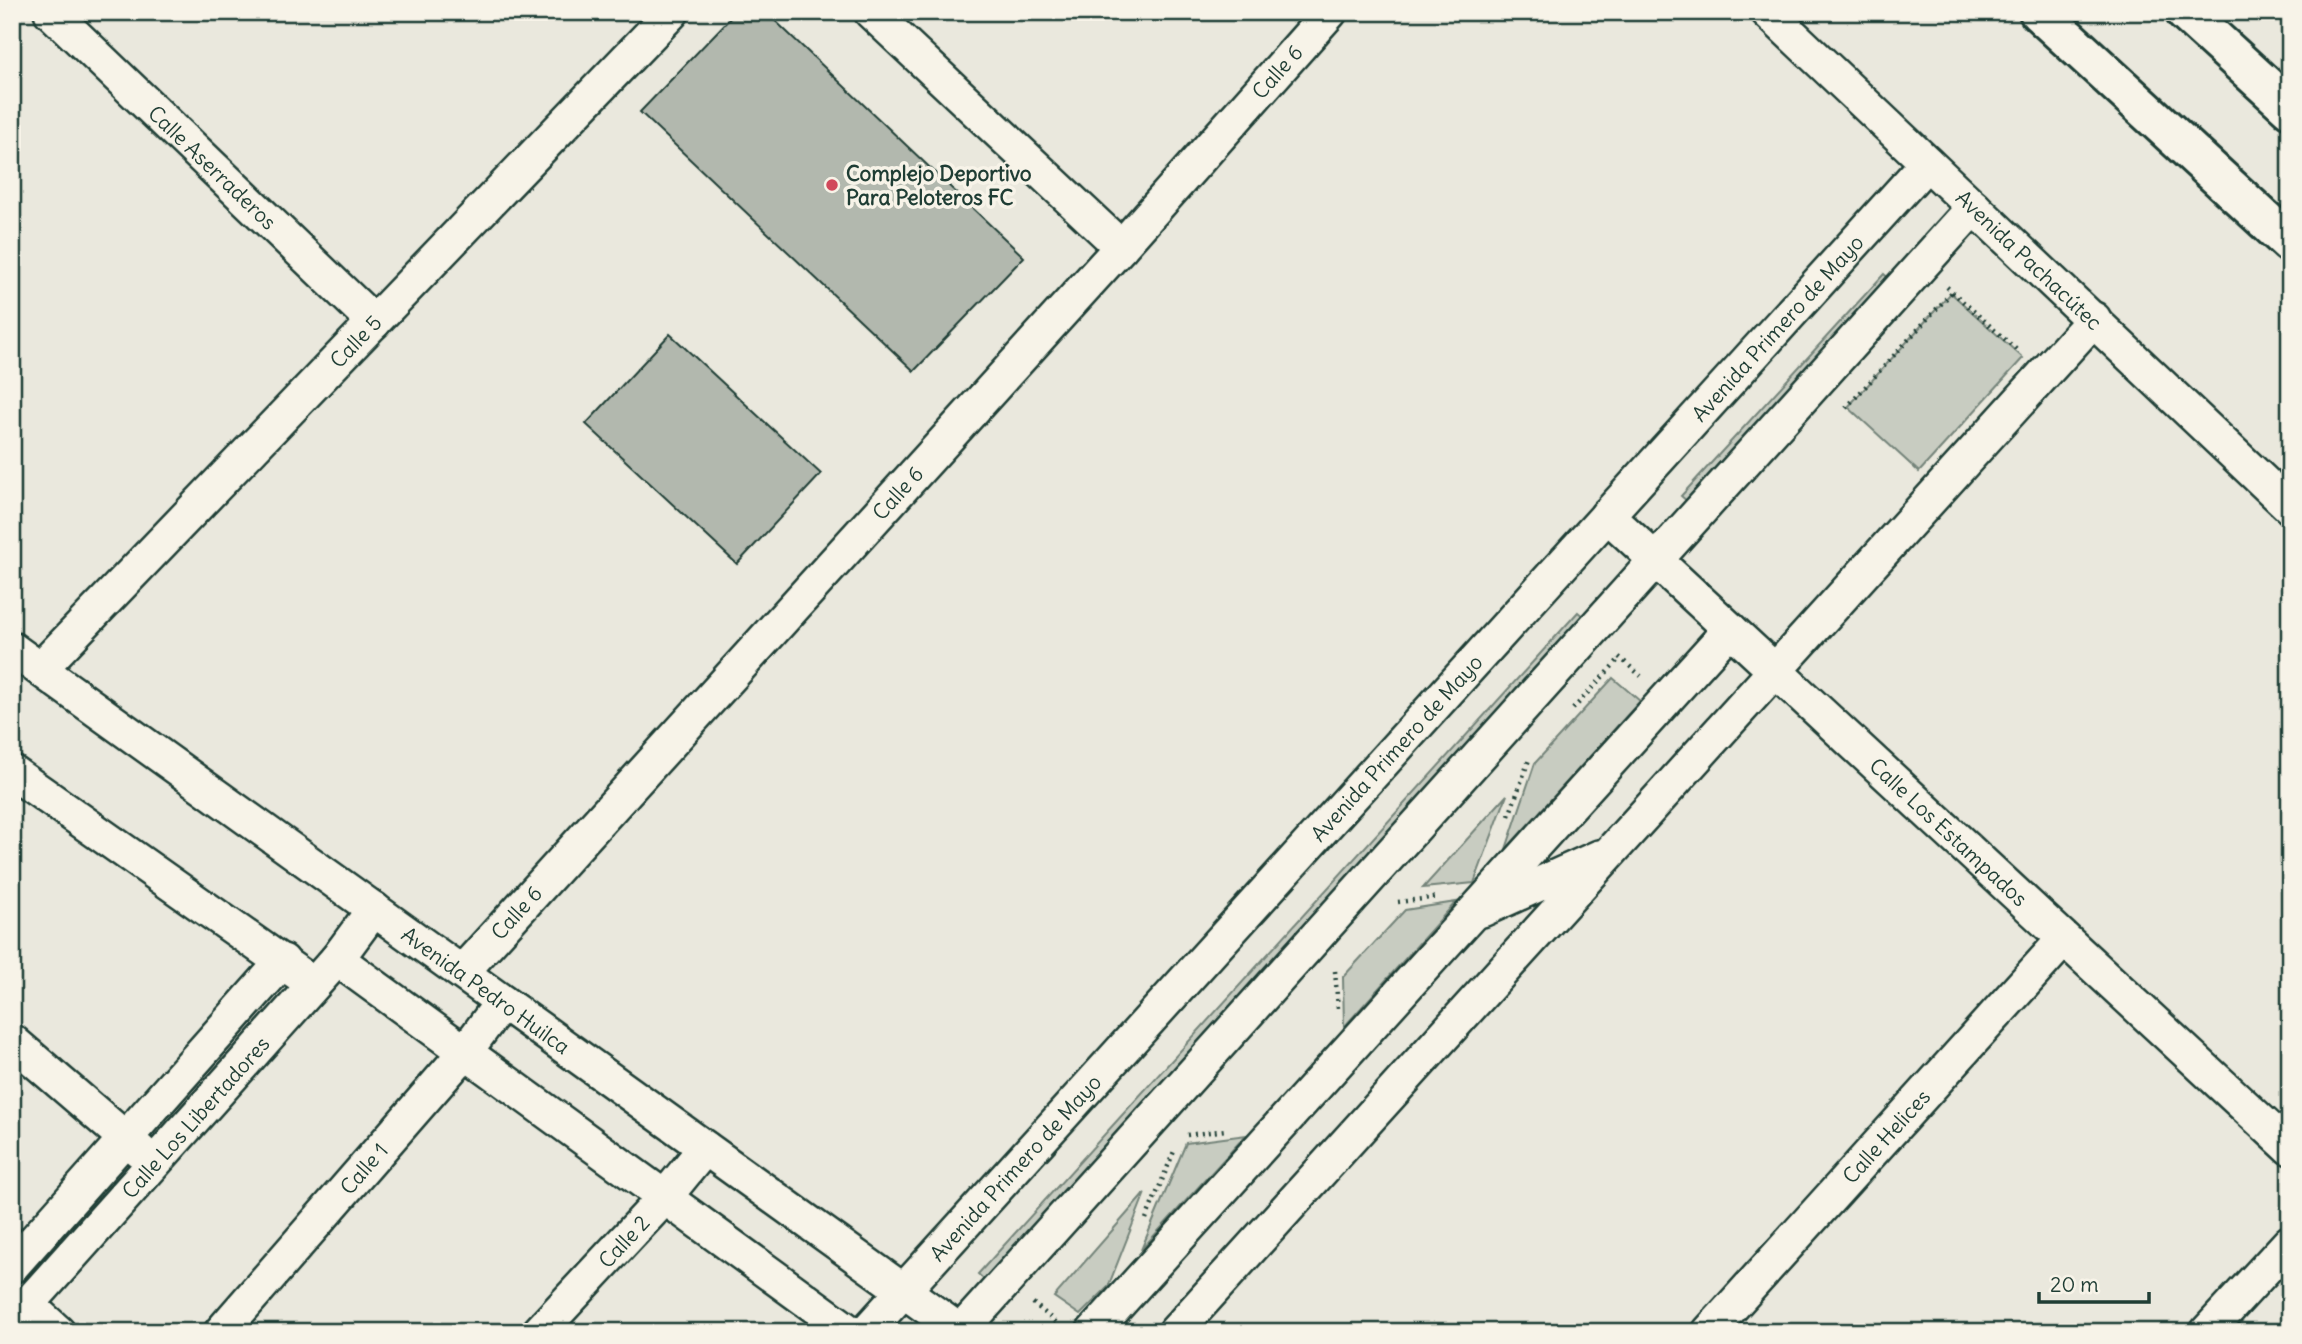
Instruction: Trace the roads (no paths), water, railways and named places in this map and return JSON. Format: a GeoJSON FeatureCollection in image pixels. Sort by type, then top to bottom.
{"type":"FeatureCollection","features":[{"type":"Feature","properties":{"kind":"main road"},"geometry":{"type":"LineString","coordinates":[[2039,12],[2290,243]]}},
{"type":"Feature","properties":{"kind":"main road"},"geometry":{"type":"LineString","coordinates":[[2185,12],[2290,108]]}},
{"type":"Feature","properties":{"kind":"street","name":"Calle Aserraderos"},"geometry":{"type":"LineString","coordinates":[[51,12],[374,322]]}},
{"type":"Feature","properties":{"kind":"street","name":"Calle 5"},"geometry":{"type":"LineString","coordinates":[[40,669],[672,12]]}},
{"type":"Feature","properties":{"kind":"street"},"geometry":{"type":"LineString","coordinates":[[871,12],[1121,247]]}},
{"type":"Feature","properties":{"kind":"street","name":"Calle 6"},"geometry":{"type":"LineString","coordinates":[[463,971],[1121,247],[1330,12]]}},
{"type":"Feature","properties":{"kind":"street","name":"Avenida Pachacútec"},"geometry":{"type":"LineString","coordinates":[[1768,12],[2290,508]]}},
{"type":"Feature","properties":{"kind":"street","name":"Avenida Primero de Mayo"},"geometry":{"type":"LineString","coordinates":[[866,1332],[1927,163]]}},
{"type":"Feature","properties":{"kind":"street"},"geometry":{"type":"LineString","coordinates":[[960,1332],[1974,206]]}},
{"type":"Feature","properties":{"kind":"street"},"geometry":{"type":"LineString","coordinates":[[1175,1332],[2094,319]]}},
{"type":"Feature","properties":{"kind":"street","name":"Calle Los Estampados"},"geometry":{"type":"LineString","coordinates":[[1607,515],[2290,1148]]}},
{"type":"Feature","properties":{"kind":"street"},"geometry":{"type":"LineString","coordinates":[[1093,1332],[1730,629]]}},
{"type":"Feature","properties":{"kind":"street","name":"Avenida Pedro Huilca"},"geometry":{"type":"LineString","coordinates":[[12,649],[463,971],[502,1002],[960,1332]]}},
{"type":"Feature","properties":{"kind":"street"},"geometry":{"type":"LineString","coordinates":[[12,772],[283,961],[313,985]]}},
{"type":"Feature","properties":{"kind":"street"},"geometry":{"type":"LineString","coordinates":[[1471,915],[1611,851]]}},
{"type":"Feature","properties":{"kind":"street","name":"Calle Los Libertadores"},"geometry":{"type":"LineString","coordinates":[[20,1313],[337,959],[374,909]]}},
{"type":"Feature","properties":{"kind":"street","name":"Calle Helices"},"geometry":{"type":"LineString","coordinates":[[1709,1332],[2064,939]]}},
{"type":"Feature","properties":{"kind":"street"},"geometry":{"type":"LineString","coordinates":[[337,959],[850,1332]]}},
{"type":"Feature","properties":{"kind":"street","name":"Calle Los Libertadores"},"geometry":{"type":"LineString","coordinates":[[12,1266],[283,961]]}},
{"type":"Feature","properties":{"kind":"street","name":"Calle 1"},"geometry":{"type":"LineString","coordinates":[[221,1332],[465,1052],[502,1002]]}},
{"type":"Feature","properties":{"kind":"street"},"geometry":{"type":"LineString","coordinates":[[12,1041],[155,1163]]}},
{"type":"Feature","properties":{"kind":"street","name":"Calle 2"},"geometry":{"type":"LineString","coordinates":[[539,1332],[665,1197],[705,1148]]}},
{"type":"Feature","properties":{"kind":"street"},"geometry":{"type":"LineString","coordinates":[[2207,1332],[2290,1242]]}},
{"type":"Feature","properties":{"kind":"street"},"geometry":{"type":"LineString","coordinates":[[20,1313],[58,1332]]}},
{"type":"Feature","properties":{"kind":"place","name":"Complejo Deportivo Para Peloteros FC"},"geometry":{"type":"Point","coordinates":[832,185]}}]}
